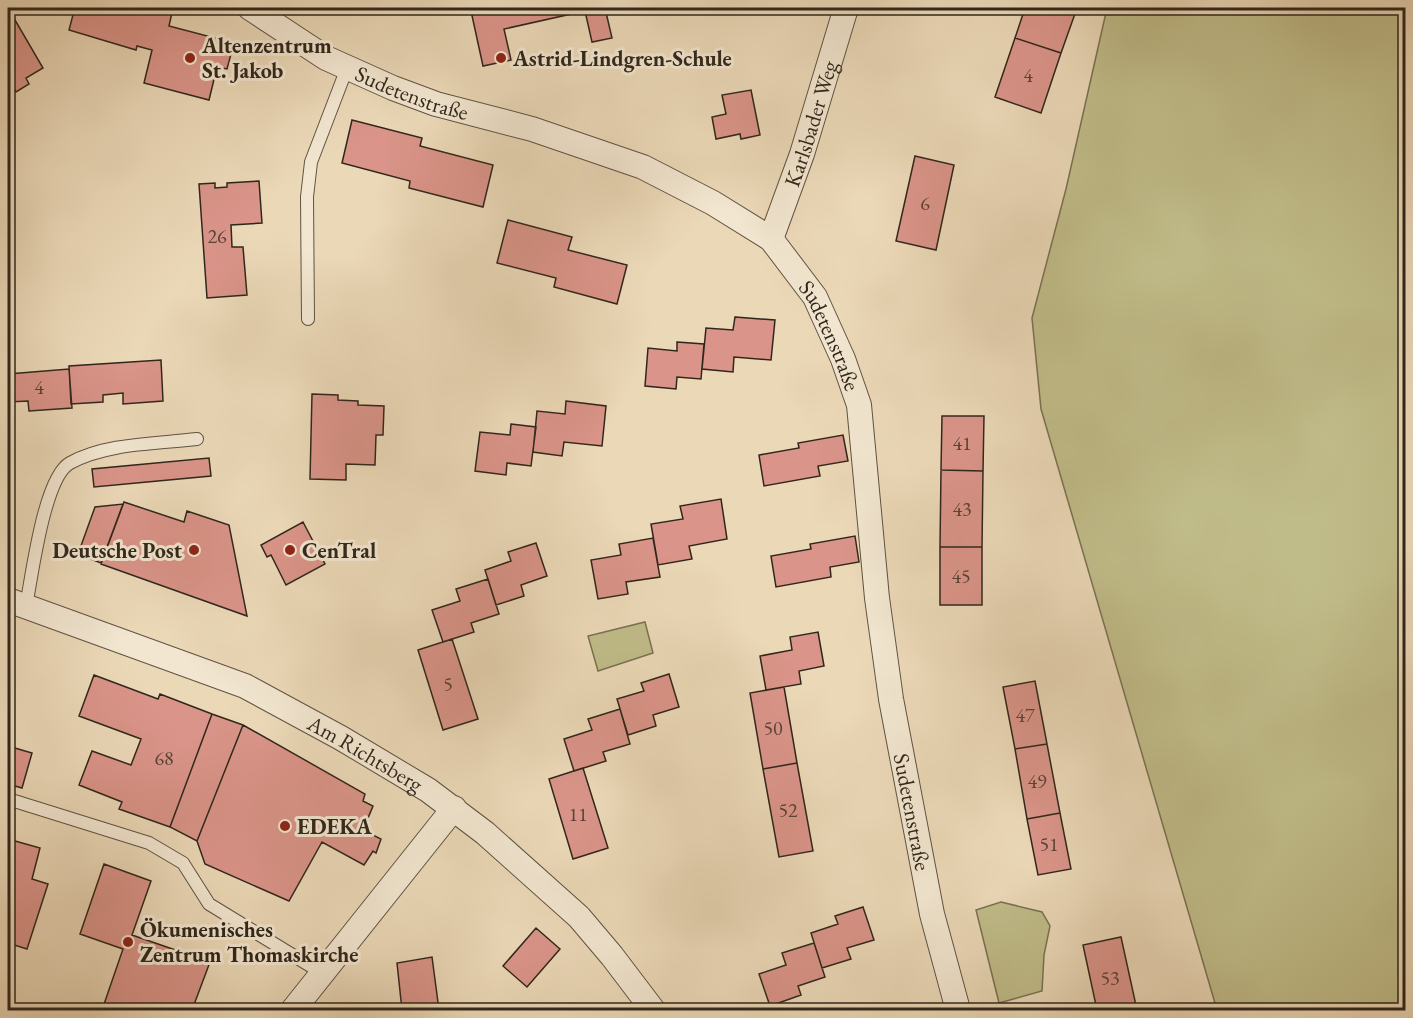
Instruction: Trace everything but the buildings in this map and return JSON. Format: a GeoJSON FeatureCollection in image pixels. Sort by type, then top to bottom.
{"type":"FeatureCollection","features":[{"type":"Feature","properties":{"kind":"street","name":"Sudetenstraße"},"geometry":{"type":"LineString","coordinates":[[250,8],[326,58],[347,68],[436,104],[532,129],[643,167],[713,202],[771,239],[815,297],[843,359],[859,405],[877,598],[891,699],[932,914],[958,1011]]}},
{"type":"Feature","properties":{"kind":"street","name":"Karlsbader Weg"},"geometry":{"type":"LineString","coordinates":[[771,239],[802,154],[846,8]]}},
{"type":"Feature","properties":{"kind":"street","name":"Am Richtsberg"},"geometry":{"type":"LineString","coordinates":[[17,603],[245,686],[340,738],[454,808],[579,917],[612,956],[653,1011]]}},
{"type":"Feature","properties":{"kind":"street"},"geometry":{"type":"LineString","coordinates":[[293,1011],[454,808]]}},
{"type":"Feature","properties":{"kind":"lane"},"geometry":{"type":"LineString","coordinates":[[308,319],[307,197],[311,162],[347,68]]}},
{"type":"Feature","properties":{"kind":"lane"},"geometry":{"type":"LineString","coordinates":[[17,603],[49,493],[68,464],[98,452],[196,440]]}},
{"type":"Feature","properties":{"kind":"lane"},"geometry":{"type":"LineString","coordinates":[[8,799],[149,843],[183,863],[209,904],[322,973]]}},
{"type":"Feature","properties":{"kind":"shaded area"},"geometry":{"type":"Polygon","coordinates":[[[1107,8],[1405,8],[1405,1010],[1217,1010],[1041,409],[1032,318],[1066,189],[1107,8]]]}},
{"type":"Feature","properties":{"kind":"shaded area"},"geometry":{"type":"Polygon","coordinates":[[[645,622],[653,653],[598,671],[588,636],[645,622]]]}},
{"type":"Feature","properties":{"kind":"shaded area"},"geometry":{"type":"Polygon","coordinates":[[[1001,902],[1042,912],[1050,926],[1044,955],[1042,991],[999,1003],[976,910],[1001,902]]]}},
{"type":"Feature","properties":{"kind":"place","name":"Altenzentrum St. Jakob"},"geometry":{"type":"Point","coordinates":[190,58]}},
{"type":"Feature","properties":{"kind":"place","name":"Astrid-Lindgren-Schule"},"geometry":{"type":"Point","coordinates":[501,58]}},
{"type":"Feature","properties":{"kind":"place","name":"Deutsche Post"},"geometry":{"type":"Point","coordinates":[194,550]}},
{"type":"Feature","properties":{"kind":"place","name":"CenTral"},"geometry":{"type":"Point","coordinates":[290,550]}},
{"type":"Feature","properties":{"kind":"place","name":"EDEKA"},"geometry":{"type":"Point","coordinates":[285,826]}},
{"type":"Feature","properties":{"kind":"place","name":"Ökumenisches Zentrum Thomaskirche"},"geometry":{"type":"Point","coordinates":[128,942]}}]}
